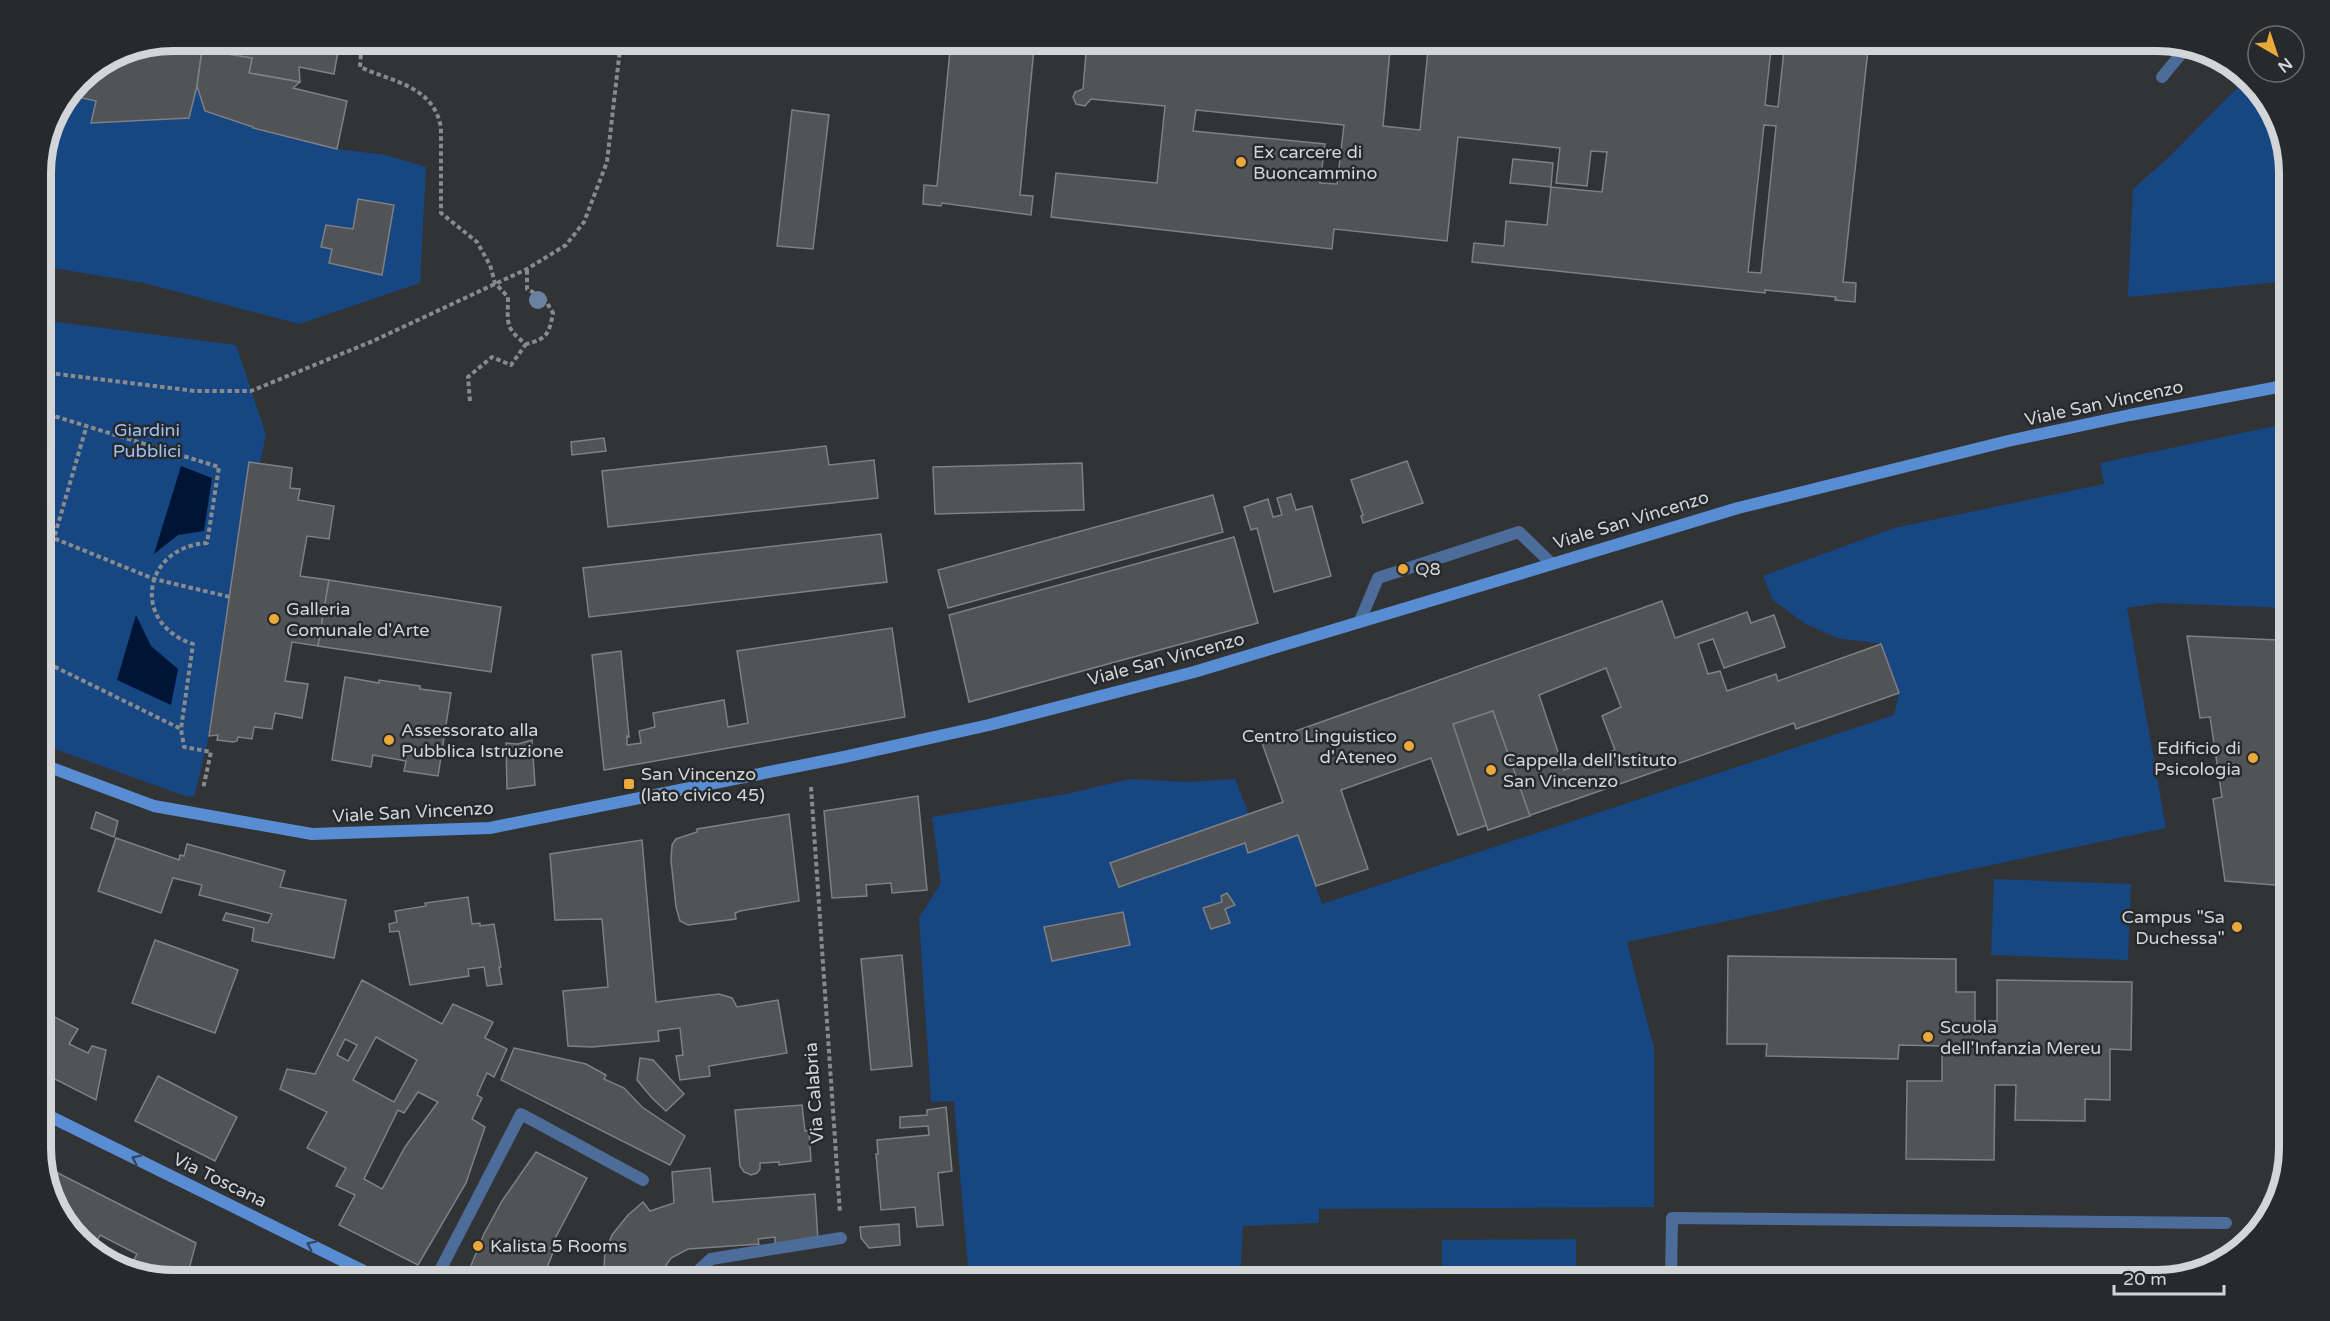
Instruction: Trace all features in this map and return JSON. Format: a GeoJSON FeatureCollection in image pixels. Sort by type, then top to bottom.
{"type":"FeatureCollection","features":[{"type":"Feature","properties":{"kind":"street"},"geometry":{"type":"LineString","coordinates":[[2162,77],[2181,54]]}},
{"type":"Feature","properties":{"kind":"street","name":"Viale San Vincenzo"},"geometry":{"type":"LineString","coordinates":[[51,768],[154,806],[312,834],[490,828],[844,757],[989,725],[1194,672],[1738,507],[1962,452],[2130,415],[2279,387]]}},
{"type":"Feature","properties":{"kind":"street"},"geometry":{"type":"LineString","coordinates":[[1360,621],[1378,578],[1519,532],[1551,563]]}},
{"type":"Feature","properties":{"kind":"street"},"geometry":{"type":"LineString","coordinates":[[441,1270],[522,1114],[643,1179]]}},
{"type":"Feature","properties":{"kind":"street","name":"Via Toscana"},"geometry":{"type":"LineString","coordinates":[[51,1117],[360,1270]]}},
{"type":"Feature","properties":{"kind":"street"},"geometry":{"type":"LineString","coordinates":[[1671,1270],[1672,1218],[2226,1223]]}},
{"type":"Feature","properties":{"kind":"street"},"geometry":{"type":"LineString","coordinates":[[699,1270],[711,1259],[841,1238]]}},
{"type":"Feature","properties":{"kind":"path"},"geometry":{"type":"LineString","coordinates":[[361,51],[360,67],[407,85],[429,100],[438,114],[441,128],[441,213],[477,242],[495,283],[508,297],[507,324],[513,335],[526,344]]}},
{"type":"Feature","properties":{"kind":"path"},"geometry":{"type":"LineString","coordinates":[[51,373],[195,391],[251,391],[373,341],[526,269],[566,245],[584,222],[607,162],[620,51]]}},
{"type":"Feature","properties":{"kind":"path"},"geometry":{"type":"LineString","coordinates":[[470,401],[468,377],[492,357],[511,364],[526,344],[541,340],[551,328],[553,313],[544,298],[527,289],[526,269]]}},
{"type":"Feature","properties":{"kind":"path"},"geometry":{"type":"LineString","coordinates":[[51,415],[219,467],[207,543],[194,544],[170,555],[160,566],[154,579],[152,599],[155,612],[162,624],[176,636],[193,644],[180,729],[184,747],[211,752],[198,814]]}},
{"type":"Feature","properties":{"kind":"path"},"geometry":{"type":"LineString","coordinates":[[51,545],[87,428]]}},
{"type":"Feature","properties":{"kind":"path"},"geometry":{"type":"LineString","coordinates":[[51,537],[154,579],[230,597]]}},
{"type":"Feature","properties":{"kind":"path"},"geometry":{"type":"LineString","coordinates":[[51,665],[180,729]]}},
{"type":"Feature","properties":{"kind":"path","name":"Via Calabria"},"geometry":{"type":"LineString","coordinates":[[811,785],[841,1238]]}},
{"type":"Feature","properties":{"kind":"green space"},"geometry":{"type":"Polygon","coordinates":[[[2240,85],[2263,112],[2277,149],[2279,282],[2128,297],[2133,189],[2169,157],[2240,85]]]}},
{"type":"Feature","properties":{"kind":"green space"},"geometry":{"type":"Polygon","coordinates":[[[197,86],[205,111],[253,127],[253,129],[337,149],[386,155],[426,167],[420,283],[299,324],[144,283],[51,268],[52,157],[60,126],[78,97],[96,101],[91,122],[189,118],[197,86]]]}},
{"type":"Feature","properties":{"kind":"green space","name":"Giardini Pubblici"},"geometry":{"type":"Polygon","coordinates":[[[51,321],[236,345],[266,435],[260,463],[249,462],[209,736],[194,797],[185,796],[51,748],[51,321]]]}},
{"type":"Feature","properties":{"kind":"green space"},"geometry":{"type":"Polygon","coordinates":[[[2279,425],[2279,608],[2159,603],[2127,608],[2166,828],[1627,942],[1654,1048],[1654,1207],[1319,1209],[1319,1223],[1243,1226],[1241,1270],[968,1270],[954,1101],[931,1102],[919,918],[941,883],[932,817],[1066,794],[1130,779],[1187,782],[1235,779],[1249,814],[1110,863],[1118,886],[1245,843],[1248,852],[1298,835],[1322,904],[1894,715],[1899,693],[1881,644],[1837,638],[1804,623],[1773,600],[1763,576],[1894,528],[2104,484],[2100,463],[2279,425]]]}},
{"type":"Feature","properties":{"kind":"green space"},"geometry":{"type":"Polygon","coordinates":[[[1994,879],[2131,884],[2128,960],[1991,955],[1994,879]]]}},
{"type":"Feature","properties":{"kind":"green space"},"geometry":{"type":"Polygon","coordinates":[[[1576,1239],[1576,1270],[1442,1270],[1442,1240],[1576,1239]]]}},
{"type":"Feature","properties":{"kind":"shaded area"},"geometry":{"type":"Polygon","coordinates":[[[181,466],[212,478],[204,531],[178,535],[154,554],[181,466]]]}},
{"type":"Feature","properties":{"kind":"shaded area"},"geometry":{"type":"Polygon","coordinates":[[[136,615],[151,646],[178,669],[171,705],[117,680],[136,615]]]}},
{"type":"Feature","properties":{"kind":"building"},"geometry":{"type":"Polygon","coordinates":[[[202,51],[197,86],[189,118],[91,123],[96,101],[78,97],[93,81],[112,67],[149,53],[202,51]]]}},
{"type":"Feature","properties":{"kind":"building"},"geometry":{"type":"Polygon","coordinates":[[[202,51],[252,58],[249,73],[300,82],[293,88],[347,101],[337,149],[253,128],[205,111],[197,86],[202,51]]]}},
{"type":"Feature","properties":{"kind":"building"},"geometry":{"type":"Polygon","coordinates":[[[226,51],[338,51],[334,74],[299,67],[300,82],[249,73],[252,58],[226,54],[226,51]]]}},
{"type":"Feature","properties":{"kind":"building","name":"Ex carcere di Buoncammino"},"geometry":{"type":"Polygon","coordinates":[[[950,51],[1034,51],[1020,195],[1033,196],[1031,215],[942,203],[941,206],[923,204],[924,185],[937,186],[950,51]]]}},
{"type":"Feature","properties":{"kind":"building","name":"Ex carcere di Buoncammino"},"geometry":{"type":"Polygon","coordinates":[[[1065,51],[1390,51],[1383,126],[1420,130],[1428,51],[1771,51],[1765,105],[1778,107],[1784,51],[1868,51],[1843,282],[1856,283],[1855,302],[1835,300],[1836,297],[1765,290],[1765,293],[1472,262],[1474,243],[1504,246],[1506,221],[1547,225],[1551,187],[1602,192],[1607,152],[1591,151],[1587,186],[1556,183],[1560,148],[1458,137],[1447,241],[1334,229],[1332,249],[1051,217],[1056,173],[1157,183],[1165,106],[1091,99],[1085,106],[1076,104],[1073,97],[1075,92],[1083,89],[1086,53],[1065,51]],[[1196,110],[1193,131],[1325,144],[1320,183],[1337,184],[1344,125],[1196,110]],[[1764,125],[1748,272],[1761,273],[1776,126],[1764,125]]]}},
{"type":"Feature","properties":{"kind":"building"},"geometry":{"type":"Polygon","coordinates":[[[792,110],[829,115],[813,249],[777,246],[792,110]]]}},
{"type":"Feature","properties":{"kind":"building"},"geometry":{"type":"Polygon","coordinates":[[[1513,159],[1553,163],[1551,187],[1510,183],[1513,159]]]}},
{"type":"Feature","properties":{"kind":"building"},"geometry":{"type":"Polygon","coordinates":[[[358,199],[394,205],[382,275],[329,263],[332,249],[321,247],[326,225],[353,229],[358,199]]]}},
{"type":"Feature","properties":{"kind":"building"},"geometry":{"type":"Polygon","coordinates":[[[604,438],[606,451],[572,455],[571,442],[604,438]]]}},
{"type":"Feature","properties":{"kind":"building"},"geometry":{"type":"Polygon","coordinates":[[[826,446],[829,465],[874,460],[878,498],[608,527],[602,471],[826,446]]]}},
{"type":"Feature","properties":{"kind":"building"},"geometry":{"type":"Polygon","coordinates":[[[1407,461],[1423,503],[1363,523],[1361,516],[1363,515],[1351,480],[1407,461]]]}},
{"type":"Feature","properties":{"kind":"building","name":"Galleria Comunale d'Arte"},"geometry":{"type":"Polygon","coordinates":[[[249,462],[292,468],[290,488],[300,489],[298,500],[334,506],[329,539],[307,536],[300,576],[329,580],[318,646],[292,642],[285,681],[308,684],[302,718],[275,713],[272,729],[254,727],[252,739],[238,737],[237,741],[233,742],[217,740],[218,735],[209,736],[249,462]]]}},
{"type":"Feature","properties":{"kind":"building"},"geometry":{"type":"Polygon","coordinates":[[[1082,463],[1084,510],[935,514],[933,467],[1082,463]]]}},
{"type":"Feature","properties":{"kind":"building"},"geometry":{"type":"Polygon","coordinates":[[[1291,494],[1296,510],[1312,506],[1331,576],[1274,592],[1257,528],[1251,530],[1244,507],[1268,499],[1273,517],[1282,515],[1277,498],[1291,494]]]}},
{"type":"Feature","properties":{"kind":"building"},"geometry":{"type":"Polygon","coordinates":[[[1213,495],[1223,532],[948,608],[938,570],[1213,495]]]}},
{"type":"Feature","properties":{"kind":"building"},"geometry":{"type":"Polygon","coordinates":[[[881,534],[887,582],[589,617],[583,568],[881,534]]]}},
{"type":"Feature","properties":{"kind":"building"},"geometry":{"type":"Polygon","coordinates":[[[1234,537],[1258,623],[969,702],[949,615],[1234,537]]]}},
{"type":"Feature","properties":{"kind":"building"},"geometry":{"type":"Polygon","coordinates":[[[329,580],[501,607],[491,672],[318,646],[329,580]]]}},
{"type":"Feature","properties":{"kind":"building","name":"Centro Linguistico d'Ateneo"},"geometry":{"type":"Polygon","coordinates":[[[1662,601],[1675,638],[1747,612],[1751,623],[1774,615],[1785,647],[1724,668],[1713,639],[1698,644],[1708,674],[1720,671],[1727,691],[1776,674],[1778,681],[1881,644],[1899,693],[1796,729],[1794,723],[1488,830],[1487,825],[1458,835],[1431,758],[1341,790],[1368,869],[1316,886],[1298,835],[1248,853],[1245,843],[1119,887],[1110,863],[1283,802],[1262,743],[1662,601]],[[1606,668],[1539,695],[1564,770],[1615,750],[1602,716],[1621,707],[1606,668]]]}},
{"type":"Feature","properties":{"kind":"building"},"geometry":{"type":"Polygon","coordinates":[[[892,628],[905,717],[604,770],[592,655],[621,651],[629,737],[627,736],[627,745],[641,743],[639,731],[655,727],[653,713],[724,700],[728,727],[748,723],[737,651],[892,628]]]}},
{"type":"Feature","properties":{"kind":"building","name":"Edificio di Psicologia"},"geometry":{"type":"Polygon","coordinates":[[[2187,636],[2278,640],[2279,885],[2225,881],[2213,799],[2222,797],[2210,717],[2200,718],[2187,636]]]}},
{"type":"Feature","properties":{"kind":"building","name":"Assessorato alla Pubblica Istruzione"},"geometry":{"type":"Polygon","coordinates":[[[345,677],[379,683],[379,680],[420,686],[420,689],[451,693],[438,776],[404,771],[406,761],[373,755],[371,767],[332,760],[345,677]]]}},
{"type":"Feature","properties":{"kind":"building","name":"Cappella dell'Istituto San Vincenzo"},"geometry":{"type":"Polygon","coordinates":[[[1493,711],[1530,816],[1488,830],[1453,724],[1493,711]]]}},
{"type":"Feature","properties":{"kind":"building"},"geometry":{"type":"Polygon","coordinates":[[[532,740],[535,785],[507,789],[506,743],[518,744],[532,740]]]}},
{"type":"Feature","properties":{"kind":"building"},"geometry":{"type":"Polygon","coordinates":[[[918,796],[927,890],[892,893],[891,883],[866,885],[867,896],[832,898],[824,811],[918,796]]]}},
{"type":"Feature","properties":{"kind":"building"},"geometry":{"type":"Polygon","coordinates":[[[96,812],[118,821],[114,837],[91,828],[96,812]]]}},
{"type":"Feature","properties":{"kind":"building"},"geometry":{"type":"Polygon","coordinates":[[[789,814],[799,901],[740,911],[735,913],[736,919],[688,925],[680,921],[676,907],[671,860],[672,845],[676,839],[697,832],[697,829],[789,814]]]}},
{"type":"Feature","properties":{"kind":"building"},"geometry":{"type":"Polygon","coordinates":[[[116,838],[179,860],[180,855],[184,856],[187,844],[285,871],[280,887],[346,900],[334,958],[252,941],[254,928],[223,920],[226,913],[268,923],[272,914],[199,895],[202,885],[173,878],[161,913],[98,891],[116,838]]]}},
{"type":"Feature","properties":{"kind":"building"},"geometry":{"type":"Polygon","coordinates":[[[642,840],[656,1002],[719,994],[732,998],[737,1007],[778,1000],[787,1053],[709,1066],[710,1076],[680,1080],[676,1056],[683,1055],[680,1028],[658,1031],[659,1041],[592,1047],[568,1046],[563,991],[608,987],[602,919],[555,920],[550,854],[642,840]]]}},
{"type":"Feature","properties":{"kind":"building"},"geometry":{"type":"Polygon","coordinates":[[[1227,893],[1235,905],[1225,909],[1230,923],[1211,929],[1203,908],[1222,902],[1221,896],[1227,893]]]}},
{"type":"Feature","properties":{"kind":"building"},"geometry":{"type":"Polygon","coordinates":[[[468,897],[472,924],[480,923],[480,926],[494,924],[502,984],[487,986],[484,967],[468,969],[469,976],[410,985],[399,931],[390,932],[389,924],[397,922],[395,911],[426,906],[425,903],[468,897]]]}},
{"type":"Feature","properties":{"kind":"building"},"geometry":{"type":"Polygon","coordinates":[[[1123,912],[1130,945],[1052,961],[1044,927],[1123,912]]]}},
{"type":"Feature","properties":{"kind":"building"},"geometry":{"type":"Polygon","coordinates":[[[155,940],[238,970],[215,1033],[132,1003],[155,940]]]}},
{"type":"Feature","properties":{"kind":"building"},"geometry":{"type":"Polygon","coordinates":[[[902,955],[912,1066],[871,1070],[861,959],[902,955]]]}},
{"type":"Feature","properties":{"kind":"building"},"geometry":{"type":"Polygon","coordinates":[[[1728,956],[1956,959],[1956,992],[1975,992],[1975,1021],[1997,1021],[1997,980],[2132,982],[2131,1050],[2110,1049],[2110,1100],[2085,1099],[2085,1121],[2015,1120],[2016,1085],[1995,1085],[1994,1160],[1906,1159],[1907,1081],[1942,1081],[1942,1046],[1899,1045],[1898,1059],[1766,1056],[1767,1044],[1727,1044],[1728,956]]]}},
{"type":"Feature","properties":{"kind":"building"},"geometry":{"type":"Polygon","coordinates":[[[362,980],[442,1024],[453,1004],[493,1022],[485,1038],[507,1049],[494,1077],[487,1073],[477,1095],[482,1098],[472,1119],[485,1127],[466,1183],[418,1265],[339,1225],[355,1195],[336,1186],[346,1168],[307,1148],[327,1112],[280,1089],[287,1069],[315,1074],[362,980]],[[376,1037],[353,1080],[394,1102],[417,1060],[376,1037]],[[345,1039],[337,1055],[348,1061],[357,1045],[345,1039]],[[418,1092],[404,1113],[398,1110],[364,1179],[382,1189],[405,1147],[438,1102],[418,1092]]]}},
{"type":"Feature","properties":{"kind":"building"},"geometry":{"type":"Polygon","coordinates":[[[51,1015],[78,1029],[69,1044],[88,1053],[92,1046],[106,1050],[96,1100],[51,1077],[51,1015]]]}},
{"type":"Feature","properties":{"kind":"building"},"geometry":{"type":"Polygon","coordinates":[[[514,1048],[586,1064],[606,1075],[604,1079],[624,1088],[642,1107],[685,1136],[670,1165],[501,1080],[514,1048]]]}},
{"type":"Feature","properties":{"kind":"building"},"geometry":{"type":"Polygon","coordinates":[[[640,1058],[653,1060],[684,1094],[666,1111],[637,1080],[640,1058]]]}},
{"type":"Feature","properties":{"kind":"building"},"geometry":{"type":"Polygon","coordinates":[[[158,1076],[237,1117],[215,1161],[135,1121],[158,1076]]]}},
{"type":"Feature","properties":{"kind":"building"},"geometry":{"type":"Polygon","coordinates":[[[2277,1092],[2279,1092],[2279,1148],[2276,1170],[2277,1092]]]}},
{"type":"Feature","properties":{"kind":"building"},"geometry":{"type":"Polygon","coordinates":[[[802,1105],[805,1131],[809,1130],[811,1161],[779,1165],[779,1162],[760,1163],[757,1173],[751,1175],[744,1172],[740,1166],[735,1110],[802,1105]]]}},
{"type":"Feature","properties":{"kind":"building"},"geometry":{"type":"Polygon","coordinates":[[[946,1107],[952,1171],[938,1173],[943,1225],[917,1227],[915,1207],[881,1210],[877,1140],[929,1135],[928,1126],[900,1128],[900,1117],[927,1115],[927,1110],[946,1107]]]}},
{"type":"Feature","properties":{"kind":"building"},"geometry":{"type":"Polygon","coordinates":[[[536,1152],[587,1178],[550,1248],[554,1250],[546,1270],[469,1270],[484,1234],[502,1201],[536,1152]]]}},
{"type":"Feature","properties":{"kind":"building"},"geometry":{"type":"Polygon","coordinates":[[[710,1168],[713,1202],[815,1194],[818,1240],[775,1243],[775,1237],[758,1239],[759,1244],[688,1249],[671,1258],[665,1270],[604,1270],[605,1252],[612,1235],[628,1215],[643,1202],[650,1211],[674,1203],[672,1172],[710,1168]]]}},
{"type":"Feature","properties":{"kind":"building"},"geometry":{"type":"Polygon","coordinates":[[[53,1170],[196,1243],[189,1270],[157,1269],[132,1263],[137,1254],[100,1235],[96,1243],[72,1216],[57,1187],[53,1170]]]}},
{"type":"Feature","properties":{"kind":"building"},"geometry":{"type":"Polygon","coordinates":[[[899,1224],[900,1245],[869,1248],[861,1238],[860,1227],[899,1224]]]}},
{"type":"Feature","properties":{"kind":"place","name":"Ex carcere di Buoncammino"},"geometry":{"type":"Point","coordinates":[1241,162]}},
{"type":"Feature","properties":{"kind":"place","name":"Q8"},"geometry":{"type":"Point","coordinates":[1403,569]}},
{"type":"Feature","properties":{"kind":"place","name":"Galleria Comunale d'Arte"},"geometry":{"type":"Point","coordinates":[274,619]}},
{"type":"Feature","properties":{"kind":"place","name":"Assessorato alla Pubblica Istruzione"},"geometry":{"type":"Point","coordinates":[389,740]}},
{"type":"Feature","properties":{"kind":"place","name":"Centro Linguistico d'Ateneo"},"geometry":{"type":"Point","coordinates":[1409,746]}},
{"type":"Feature","properties":{"kind":"place","name":"Edificio di Psicologia"},"geometry":{"type":"Point","coordinates":[2253,758]}},
{"type":"Feature","properties":{"kind":"place","name":"Cappella dell'Istituto San Vincenzo"},"geometry":{"type":"Point","coordinates":[1491,770]}},
{"type":"Feature","properties":{"kind":"place","name":"San Vincenzo (lato civico 45)"},"geometry":{"type":"Point","coordinates":[629,784]}},
{"type":"Feature","properties":{"kind":"place","name":"Campus \"Sa Duchessa\""},"geometry":{"type":"Point","coordinates":[2237,927]}},
{"type":"Feature","properties":{"kind":"place","name":"Scuola dell'Infanzia Mereu"},"geometry":{"type":"Point","coordinates":[1928,1037]}},
{"type":"Feature","properties":{"kind":"place","name":"Kalista 5 Rooms"},"geometry":{"type":"Point","coordinates":[478,1246]}}]}
